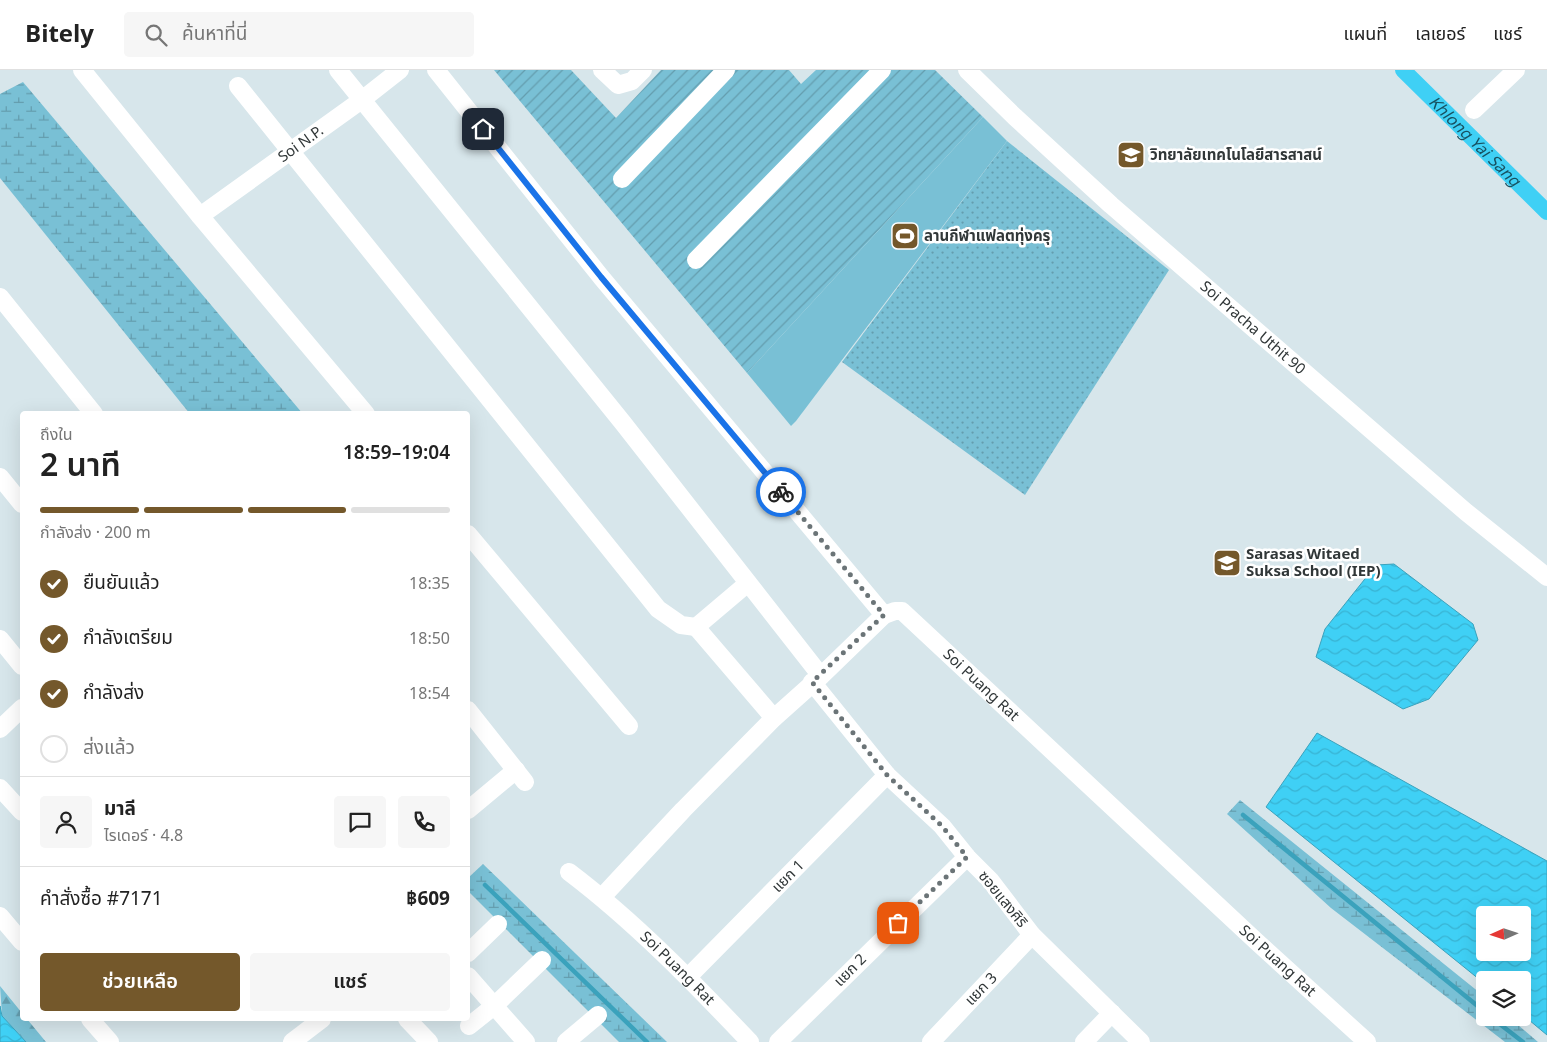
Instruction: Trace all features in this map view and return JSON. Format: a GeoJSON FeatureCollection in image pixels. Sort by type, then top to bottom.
{"type":"FeatureCollection","features":[{"type":"Feature","properties":{"kind":"street"},"geometry":{"type":"LineString","coordinates":[[82,70],[200,216],[363,411]]}},
{"type":"Feature","properties":{"kind":"street","name":"ซอยแสงศิริ"},"geometry":{"type":"LineString","coordinates":[[338,70],[748,583],[887,775],[942,826],[967,857],[990,880],[1032,935],[1141,1042]]}},
{"type":"Feature","properties":{"kind":"street","name":"Soi N.P."},"geometry":{"type":"LineString","coordinates":[[200,216],[363,99],[400,70]]}},
{"type":"Feature","properties":{"kind":"street"},"geometry":{"type":"LineString","coordinates":[[436,70],[601,277],[884,615],[774,718],[683,810],[602,897]]}},
{"type":"Feature","properties":{"kind":"street"},"geometry":{"type":"LineString","coordinates":[[602,70],[618,85],[632,81],[643,70]]}},
{"type":"Feature","properties":{"kind":"street"},"geometry":{"type":"LineString","coordinates":[[622,179],[726,70]]}},
{"type":"Feature","properties":{"kind":"street"},"geometry":{"type":"LineString","coordinates":[[696,260],[882,70]]}},
{"type":"Feature","properties":{"kind":"street","name":"Soi Pracha Uthit 90"},"geometry":{"type":"LineString","coordinates":[[967,70],[1015,117],[1118,211],[1466,512],[1547,577]]}},
{"type":"Feature","properties":{"kind":"street"},"geometry":{"type":"LineString","coordinates":[[1474,110],[1516,70]]}},
{"type":"Feature","properties":{"kind":"street"},"geometry":{"type":"LineString","coordinates":[[238,86],[658,609],[682,624],[696,627],[774,718]]}},
{"type":"Feature","properties":{"kind":"street"},"geometry":{"type":"LineString","coordinates":[[0,297],[92,411]]}},
{"type":"Feature","properties":{"kind":"street"},"geometry":{"type":"LineString","coordinates":[[0,476],[20,501]]}},
{"type":"Feature","properties":{"kind":"street"},"geometry":{"type":"LineString","coordinates":[[470,536],[629,726]]}},
{"type":"Feature","properties":{"kind":"street"},"geometry":{"type":"LineString","coordinates":[[696,627],[748,583]]}},
{"type":"Feature","properties":{"kind":"street","name":"Soi Puang Rat"},"geometry":{"type":"LineString","coordinates":[[884,615],[895,611],[902,611],[907,614],[1257,942],[1367,1042]]}},
{"type":"Feature","properties":{"kind":"street"},"geometry":{"type":"LineString","coordinates":[[0,639],[20,664]]}},
{"type":"Feature","properties":{"kind":"street"},"geometry":{"type":"LineString","coordinates":[[0,730],[20,710]]}},
{"type":"Feature","properties":{"kind":"street"},"geometry":{"type":"LineString","coordinates":[[470,712],[521,776],[470,809]]}},
{"type":"Feature","properties":{"kind":"street","name":"แยก 1"},"geometry":{"type":"LineString","coordinates":[[688,977],[887,775]]}},
{"type":"Feature","properties":{"kind":"street"},"geometry":{"type":"LineString","coordinates":[[0,788],[20,810]]}},
{"type":"Feature","properties":{"kind":"street","name":"แยก 2"},"geometry":{"type":"LineString","coordinates":[[778,1042],[967,857]]}},
{"type":"Feature","properties":{"kind":"street","name":"Soi Puang Rat"},"geometry":{"type":"LineString","coordinates":[[568,872],[602,897],[688,977],[750,1042]]}},
{"type":"Feature","properties":{"kind":"street"},"geometry":{"type":"LineString","coordinates":[[0,916],[20,940]]}},
{"type":"Feature","properties":{"kind":"street"},"geometry":{"type":"LineString","coordinates":[[470,951],[498,924]]}},
{"type":"Feature","properties":{"kind":"street","name":"แยก 3"},"geometry":{"type":"LineString","coordinates":[[931,1042],[1032,935]]}},
{"type":"Feature","properties":{"kind":"street"},"geometry":{"type":"LineString","coordinates":[[469,1026],[494,1006],[542,960]]}},
{"type":"Feature","properties":{"kind":"street"},"geometry":{"type":"LineString","coordinates":[[470,978],[526,1042]]}},
{"type":"Feature","properties":{"kind":"street"},"geometry":{"type":"LineString","coordinates":[[1084,1042],[1112,1013]]}},
{"type":"Feature","properties":{"kind":"street"},"geometry":{"type":"LineString","coordinates":[[566,1042],[598,1015]]}},
{"type":"Feature","properties":{"kind":"street"},"geometry":{"type":"LineString","coordinates":[[92,1021],[110,1042]]}},
{"type":"Feature","properties":{"kind":"street"},"geometry":{"type":"LineString","coordinates":[[302,1039],[320,1021]]}},
{"type":"Feature","properties":{"kind":"street"},"geometry":{"type":"LineString","coordinates":[[409,1021],[429,1042]]}},
{"type":"Feature","properties":{"kind":"green space"},"geometry":{"type":"Polygon","coordinates":[[[494,70],[571,70],[616,118],[661,70],[789,70],[801,84],[816,70],[935,70],[983,117],[747,373],[494,70]]]}},
{"type":"Feature","properties":{"kind":"green space"},"geometry":{"type":"Polygon","coordinates":[[[23,82],[300,411],[188,411],[0,178],[0,94],[23,82]]]}},
{"type":"Feature","properties":{"kind":"green space","name":"ลานกีฬาแฟลตทุ่งครุ"},"geometry":{"type":"Polygon","coordinates":[[[983,117],[1007,141],[791,426],[747,373],[983,117]]]}},
{"type":"Feature","properties":{"kind":"green space"},"geometry":{"type":"Polygon","coordinates":[[[1007,141],[1169,270],[1025,495],[842,362],[1007,141]]]}},
{"type":"Feature","properties":{"kind":"green space"},"geometry":{"type":"Polygon","coordinates":[[[1240,800],[1476,990],[1476,1020],[1331,908],[1227,814],[1240,800]]]}},
{"type":"Feature","properties":{"kind":"green space"},"geometry":{"type":"Polygon","coordinates":[[[483,864],[667,1042],[619,1042],[470,893],[470,876],[483,864]]]}},
{"type":"Feature","properties":{"kind":"green space"},"geometry":{"type":"Polygon","coordinates":[[[0,986],[20,1011],[20,1021],[29,1021],[46,1042],[26,1042],[2,1016],[0,986]]]}},
{"type":"Feature","properties":{"kind":"green space"},"geometry":{"type":"Polygon","coordinates":[[[1484,1026],[1519,1026],[1538,1042],[1505,1042],[1484,1026]]]}},
{"type":"Feature","properties":{"kind":"water"},"geometry":{"type":"Polygon","coordinates":[[[1394,564],[1473,624],[1478,640],[1429,699],[1403,709],[1316,657],[1325,629],[1376,565],[1394,564]]]}},
{"type":"Feature","properties":{"kind":"water"},"geometry":{"type":"Polygon","coordinates":[[[1317,733],[1547,861],[1547,1035],[1531,1022],[1531,971],[1476,971],[1476,977],[1266,807],[1317,733]]]}},
{"type":"Feature","properties":{"kind":"water"},"geometry":{"type":"Polygon","coordinates":[[[0,1006],[2,1016],[26,1042],[0,1042],[0,1006]]]}},
{"type":"Feature","properties":{"kind":"waterway","name":"Khlong Yai Sang"},"geometry":{"type":"LineString","coordinates":[[1403,70],[1547,212]]}},
{"type":"Feature","properties":{"kind":"waterway"},"geometry":{"type":"LineString","coordinates":[[1243,815],[1476,1005]]}},
{"type":"Feature","properties":{"kind":"waterway"},"geometry":{"type":"LineString","coordinates":[[485,885],[647,1042]]}},
{"type":"Feature","properties":{"kind":"waterway"},"geometry":{"type":"LineString","coordinates":[[1502,1026],[1523,1042]]}},
{"type":"Feature","properties":{"kind":"way so far"},"geometry":{"type":"LineString","coordinates":[[781,492],[884,615],[812,682],[887,775],[942,826],[967,857],[898,923]]}},
{"type":"Feature","properties":{"kind":"place","name":"วิทยาลัยเทคโนโลยีสารสาสน์"},"geometry":{"type":"Point","coordinates":[1131,155]}},
{"type":"Feature","properties":{"kind":"place","name":"ลานกีฬาแฟลตทุ่งครุ"},"geometry":{"type":"Point","coordinates":[905,236]}},
{"type":"Feature","properties":{"kind":"place","name":"Sarasas Witaed Suksa School (IEP)"},"geometry":{"type":"Point","coordinates":[1227,563]}},
{"type":"Feature","properties":{"kind":"route"},"geometry":{"type":"LineString","coordinates":[[483,129],[601,277],[781,492]]}}]}
